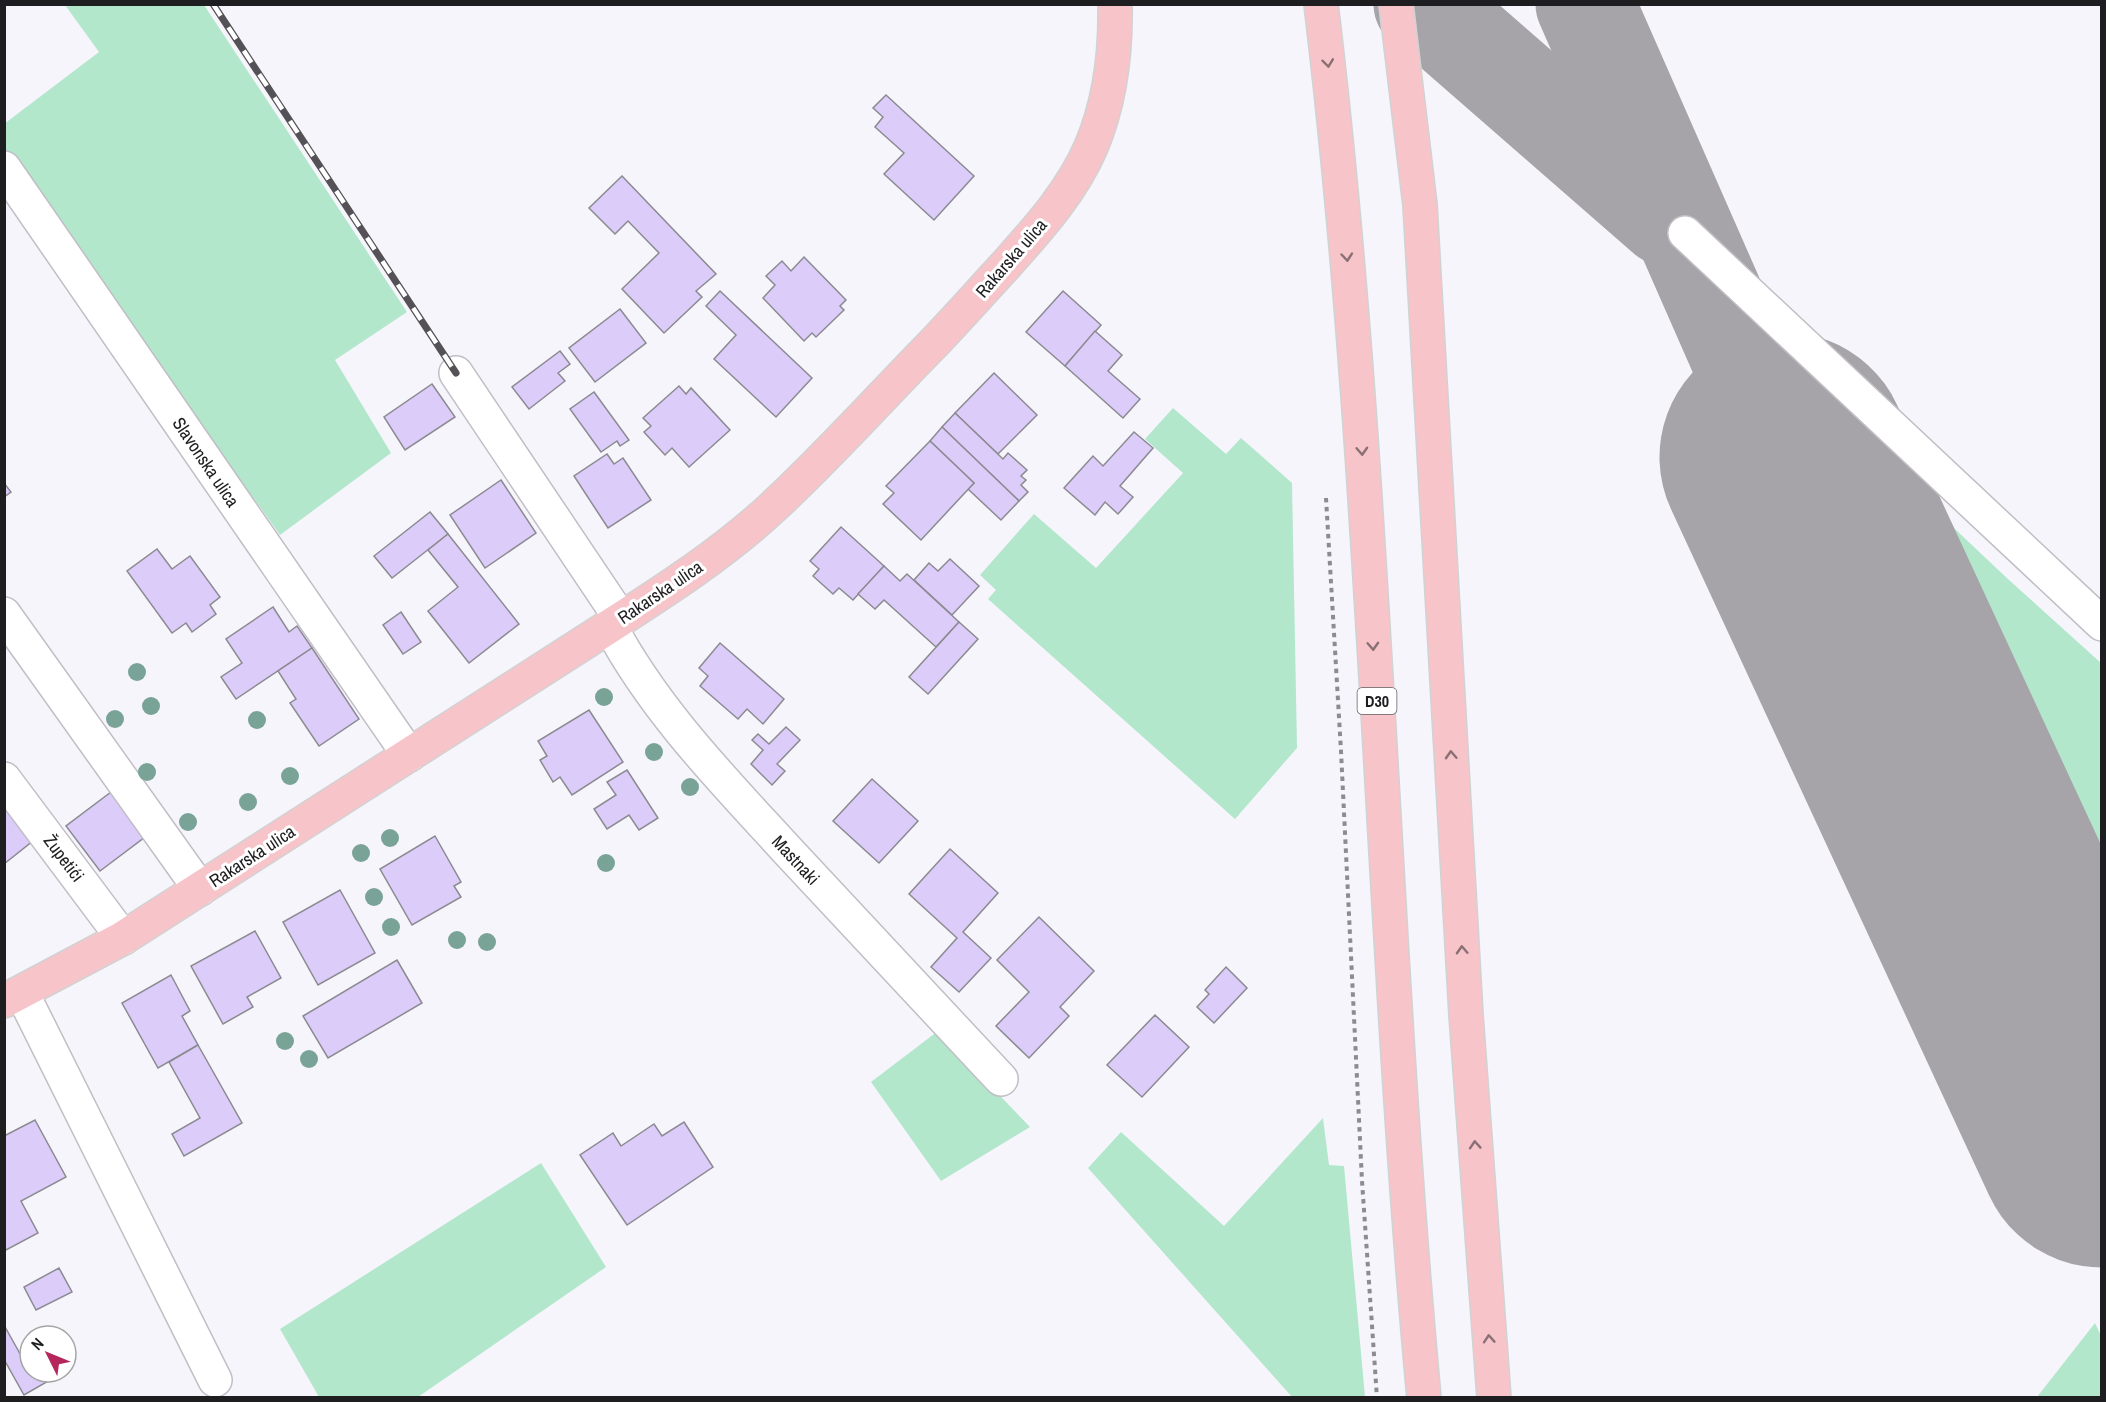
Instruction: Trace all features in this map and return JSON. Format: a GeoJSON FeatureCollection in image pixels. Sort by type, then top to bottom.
{"type":"FeatureCollection","features":[{"type":"Feature","properties":{"kind":"main road","name":"Rakarska ulica"},"geometry":{"type":"LineString","coordinates":[[10,998],[123,938],[615,623],[717,553],[774,506],[957,319],[1045,222],[1067,190],[1086,156],[1100,120],[1109,83],[1115,36],[1115,4]]}},
{"type":"Feature","properties":{"kind":"main road","name":"D30"},"geometry":{"type":"LineString","coordinates":[[1321,4],[1334,116],[1359,393],[1395,1023],[1424,1398]]}},
{"type":"Feature","properties":{"kind":"main road"},"geometry":{"type":"LineString","coordinates":[[1396,4],[1420,205],[1466,1015],[1494,1398]]}},
{"type":"Feature","properties":{"kind":"street","name":"Slavonska ulica"},"geometry":{"type":"LineString","coordinates":[[4,168],[409,755]]}},
{"type":"Feature","properties":{"kind":"street"},"geometry":{"type":"LineString","coordinates":[[1685,233],[2102,624]]}},
{"type":"Feature","properties":{"kind":"street","name":"Mastnaki"},"geometry":{"type":"LineString","coordinates":[[456,373],[615,623],[628,660],[680,731],[739,798],[1001,1079]]}},
{"type":"Feature","properties":{"kind":"street"},"geometry":{"type":"LineString","coordinates":[[4,614],[200,889]]}},
{"type":"Feature","properties":{"kind":"street","name":"Župetići"},"geometry":{"type":"LineString","coordinates":[[4,779],[123,938]]}},
{"type":"Feature","properties":{"kind":"street"},"geometry":{"type":"LineString","coordinates":[[10,998],[215,1380]]}},
{"type":"Feature","properties":{"kind":"path"},"geometry":{"type":"LineString","coordinates":[[1326,493],[1341,740],[1362,1181],[1377,1398]]}},
{"type":"Feature","properties":{"kind":"green space"},"geometry":{"type":"Polygon","coordinates":[[[65,5],[204,5],[407,312],[335,360],[391,453],[280,535],[5,150],[4,124],[99,52],[65,5]]]}},
{"type":"Feature","properties":{"kind":"green space"},"geometry":{"type":"Polygon","coordinates":[[[1173,408],[1226,454],[1241,438],[1292,483],[1297,748],[1235,819],[988,599],[996,590],[980,575],[1034,514],[1096,568],[1183,473],[1145,439],[1173,408]]]}},
{"type":"Feature","properties":{"kind":"green space"},"geometry":{"type":"Polygon","coordinates":[[[1886,464],[2101,663],[2101,963],[1947,633],[1878,473],[1886,464]]]}},
{"type":"Feature","properties":{"kind":"green space"},"geometry":{"type":"Polygon","coordinates":[[[938,1031],[1030,1127],[941,1181],[871,1082],[938,1031]]]}},
{"type":"Feature","properties":{"kind":"green space"},"geometry":{"type":"Polygon","coordinates":[[[1323,1118],[1329,1165],[1344,1166],[1365,1397],[1292,1397],[1088,1168],[1121,1132],[1224,1226],[1323,1118]]]}},
{"type":"Feature","properties":{"kind":"green space"},"geometry":{"type":"Polygon","coordinates":[[[541,1163],[606,1267],[418,1397],[319,1397],[280,1329],[541,1163]]]}},
{"type":"Feature","properties":{"kind":"green space"},"geometry":{"type":"Polygon","coordinates":[[[2095,1323],[2101,1336],[2101,1397],[2037,1397],[2095,1323]]]}},
{"type":"Feature","properties":{"kind":"building"},"geometry":{"type":"Polygon","coordinates":[[[886,95],[974,176],[934,220],[884,174],[904,153],[875,127],[883,117],[873,108],[886,95]]]}},
{"type":"Feature","properties":{"kind":"building"},"geometry":{"type":"Polygon","coordinates":[[[622,176],[716,274],[696,291],[702,297],[664,333],[622,289],[659,253],[628,221],[615,234],[589,208],[622,176]]]}},
{"type":"Feature","properties":{"kind":"building"},"geometry":{"type":"Polygon","coordinates":[[[804,257],[846,300],[840,306],[844,310],[816,337],[812,333],[804,341],[763,298],[775,285],[766,276],[782,261],[791,271],[804,257]]]}},
{"type":"Feature","properties":{"kind":"building"},"geometry":{"type":"Polygon","coordinates":[[[720,291],[812,378],[776,417],[714,359],[736,335],[706,306],[720,291]]]}},
{"type":"Feature","properties":{"kind":"building"},"geometry":{"type":"Polygon","coordinates":[[[1063,291],[1101,325],[1065,366],[1026,332],[1063,291]]]}},
{"type":"Feature","properties":{"kind":"building"},"geometry":{"type":"Polygon","coordinates":[[[620,309],[646,343],[595,382],[569,348],[620,309]]]}},
{"type":"Feature","properties":{"kind":"building"},"geometry":{"type":"Polygon","coordinates":[[[1095,331],[1122,355],[1108,371],[1140,399],[1123,418],[1065,366],[1095,331]]]}},
{"type":"Feature","properties":{"kind":"building"},"geometry":{"type":"Polygon","coordinates":[[[560,351],[570,364],[558,373],[565,381],[529,409],[512,387],[560,351]]]}},
{"type":"Feature","properties":{"kind":"building"},"geometry":{"type":"Polygon","coordinates":[[[994,373],[1037,415],[998,454],[955,413],[994,373]]]}},
{"type":"Feature","properties":{"kind":"building"},"geometry":{"type":"Polygon","coordinates":[[[432,384],[455,417],[405,450],[384,417],[432,384]]]}},
{"type":"Feature","properties":{"kind":"building"},"geometry":{"type":"Polygon","coordinates":[[[679,386],[686,394],[691,388],[730,430],[689,467],[672,448],[665,455],[644,432],[651,426],[643,418],[679,386]]]}},
{"type":"Feature","properties":{"kind":"building"},"geometry":{"type":"Polygon","coordinates":[[[594,392],[629,440],[620,446],[617,441],[601,452],[570,409],[594,392]]]}},
{"type":"Feature","properties":{"kind":"building"},"geometry":{"type":"Polygon","coordinates":[[[955,413],[1003,459],[1008,453],[1027,470],[1021,476],[1026,480],[1021,485],[1028,492],[1019,501],[942,427],[955,413]]]}},
{"type":"Feature","properties":{"kind":"building"},"geometry":{"type":"Polygon","coordinates":[[[942,427],[1019,501],[1001,520],[968,489],[974,483],[930,441],[942,427]]]}},
{"type":"Feature","properties":{"kind":"building"},"geometry":{"type":"Polygon","coordinates":[[[1134,432],[1153,448],[1120,486],[1133,497],[1118,514],[1105,502],[1095,515],[1064,488],[1093,456],[1103,466],[1134,432]]]}},
{"type":"Feature","properties":{"kind":"building"},"geometry":{"type":"Polygon","coordinates":[[[930,441],[974,483],[921,540],[883,504],[894,493],[886,486],[930,441]]]}},
{"type":"Feature","properties":{"kind":"building"},"geometry":{"type":"Polygon","coordinates":[[[607,454],[614,464],[623,458],[651,500],[608,528],[574,476],[607,454]]]}},
{"type":"Feature","properties":{"kind":"building"},"geometry":{"type":"Polygon","coordinates":[[[501,480],[536,533],[485,568],[450,515],[501,480]]]}},
{"type":"Feature","properties":{"kind":"building"},"geometry":{"type":"Polygon","coordinates":[[[4,483],[11,492],[4,497],[4,483]]]}},
{"type":"Feature","properties":{"kind":"building"},"geometry":{"type":"Polygon","coordinates":[[[430,512],[448,534],[392,578],[374,556],[430,512]]]}},
{"type":"Feature","properties":{"kind":"building"},"geometry":{"type":"Polygon","coordinates":[[[841,527],[884,566],[853,600],[839,588],[833,594],[813,576],[819,569],[810,561],[841,527]]]}},
{"type":"Feature","properties":{"kind":"building"},"geometry":{"type":"Polygon","coordinates":[[[448,534],[519,624],[469,663],[428,611],[458,587],[428,550],[448,534]]]}},
{"type":"Feature","properties":{"kind":"building"},"geometry":{"type":"Polygon","coordinates":[[[157,549],[172,569],[190,556],[220,597],[210,605],[216,614],[192,632],[186,623],[172,633],[127,571],[157,549]]]}},
{"type":"Feature","properties":{"kind":"building"},"geometry":{"type":"Polygon","coordinates":[[[950,559],[979,586],[952,615],[914,580],[929,563],[938,571],[950,559]]]}},
{"type":"Feature","properties":{"kind":"building"},"geometry":{"type":"Polygon","coordinates":[[[884,566],[900,581],[907,574],[959,622],[936,647],[884,600],[875,609],[858,594],[884,566]]]}},
{"type":"Feature","properties":{"kind":"building"},"geometry":{"type":"Polygon","coordinates":[[[273,607],[289,632],[297,626],[312,648],[236,699],[221,677],[242,663],[226,639],[273,607]]]}},
{"type":"Feature","properties":{"kind":"building"},"geometry":{"type":"Polygon","coordinates":[[[401,612],[421,642],[403,654],[383,625],[401,612]]]}},
{"type":"Feature","properties":{"kind":"building"},"geometry":{"type":"Polygon","coordinates":[[[959,622],[978,639],[928,694],[909,677],[959,622]]]}},
{"type":"Feature","properties":{"kind":"building"},"geometry":{"type":"Polygon","coordinates":[[[720,643],[784,699],[763,724],[747,709],[738,719],[700,686],[708,676],[699,668],[720,643]]]}},
{"type":"Feature","properties":{"kind":"building"},"geometry":{"type":"Polygon","coordinates":[[[312,648],[359,719],[319,746],[290,703],[296,699],[278,671],[312,648]]]}},
{"type":"Feature","properties":{"kind":"building"},"geometry":{"type":"Polygon","coordinates":[[[589,710],[623,762],[572,795],[560,777],[553,782],[540,760],[547,756],[538,741],[589,710]]]}},
{"type":"Feature","properties":{"kind":"building"},"geometry":{"type":"Polygon","coordinates":[[[786,727],[800,740],[777,764],[785,771],[772,785],[751,764],[763,750],[752,740],[758,734],[769,744],[786,727]]]}},
{"type":"Feature","properties":{"kind":"building"},"geometry":{"type":"Polygon","coordinates":[[[627,770],[658,818],[639,830],[629,815],[607,829],[594,809],[616,795],[607,782],[627,770]]]}},
{"type":"Feature","properties":{"kind":"building"},"geometry":{"type":"Polygon","coordinates":[[[872,779],[918,821],[879,863],[833,821],[872,779]]]}},
{"type":"Feature","properties":{"kind":"building"},"geometry":{"type":"Polygon","coordinates":[[[111,792],[145,837],[100,871],[66,826],[111,792]]]}},
{"type":"Feature","properties":{"kind":"building"},"geometry":{"type":"Polygon","coordinates":[[[4,801],[34,840],[4,864],[4,801]]]}},
{"type":"Feature","properties":{"kind":"building"},"geometry":{"type":"Polygon","coordinates":[[[435,836],[461,882],[454,886],[461,897],[412,925],[380,869],[435,836]]]}},
{"type":"Feature","properties":{"kind":"building"},"geometry":{"type":"Polygon","coordinates":[[[950,849],[998,893],[963,932],[991,958],[959,992],[931,967],[957,938],[909,894],[950,849]]]}},
{"type":"Feature","properties":{"kind":"building"},"geometry":{"type":"Polygon","coordinates":[[[340,890],[375,953],[318,985],[283,922],[340,890]]]}},
{"type":"Feature","properties":{"kind":"building"},"geometry":{"type":"Polygon","coordinates":[[[1039,917],[1094,971],[1060,1007],[1069,1016],[1029,1058],[996,1026],[1029,992],[997,960],[1039,917]]]}},
{"type":"Feature","properties":{"kind":"building"},"geometry":{"type":"Polygon","coordinates":[[[255,931],[281,978],[247,997],[253,1007],[223,1024],[191,966],[255,931]]]}},
{"type":"Feature","properties":{"kind":"building"},"geometry":{"type":"Polygon","coordinates":[[[397,960],[422,1003],[328,1058],[303,1016],[397,960]]]}},
{"type":"Feature","properties":{"kind":"building"},"geometry":{"type":"Polygon","coordinates":[[[1226,967],[1247,988],[1214,1023],[1197,1007],[1209,994],[1205,990],[1226,967]]]}},
{"type":"Feature","properties":{"kind":"building"},"geometry":{"type":"Polygon","coordinates":[[[171,975],[190,1011],[182,1016],[198,1045],[158,1068],[122,1003],[171,975]]]}},
{"type":"Feature","properties":{"kind":"building"},"geometry":{"type":"Polygon","coordinates":[[[1155,1015],[1189,1047],[1142,1097],[1107,1065],[1155,1015]]]}},
{"type":"Feature","properties":{"kind":"building"},"geometry":{"type":"Polygon","coordinates":[[[198,1045],[242,1123],[184,1156],[172,1134],[200,1118],[169,1062],[198,1045]]]}},
{"type":"Feature","properties":{"kind":"building"},"geometry":{"type":"Polygon","coordinates":[[[35,1120],[66,1177],[21,1201],[38,1233],[6,1250],[4,1246],[4,1136],[35,1120]]]}},
{"type":"Feature","properties":{"kind":"building"},"geometry":{"type":"Polygon","coordinates":[[[684,1122],[713,1167],[627,1225],[580,1155],[613,1133],[621,1146],[654,1124],[662,1136],[684,1122]]]}},
{"type":"Feature","properties":{"kind":"building"},"geometry":{"type":"Polygon","coordinates":[[[59,1268],[72,1292],[36,1310],[24,1287],[59,1268]]]}},
{"type":"Feature","properties":{"kind":"building"},"geometry":{"type":"Polygon","coordinates":[[[4,1325],[18,1350],[18,1384],[43,1384],[24,1395],[6,1363],[4,1364],[4,1325]]]}},
{"type":"Feature","properties":{"kind":"taxiway"},"geometry":{"type":"LineString","coordinates":[[1423,4],[1666,216]]}},
{"type":"Feature","properties":{"kind":"taxiway"},"geometry":{"type":"LineString","coordinates":[[1585,4],[1784,457]]}},
{"type":"Feature","properties":{"kind":"runway"},"geometry":{"type":"LineString","coordinates":[[1784,457],[2102,1143]]}},
{"type":"Feature","properties":{"kind":"railway"},"geometry":{"type":"LineString","coordinates":[[213,4],[456,373]]}}]}
